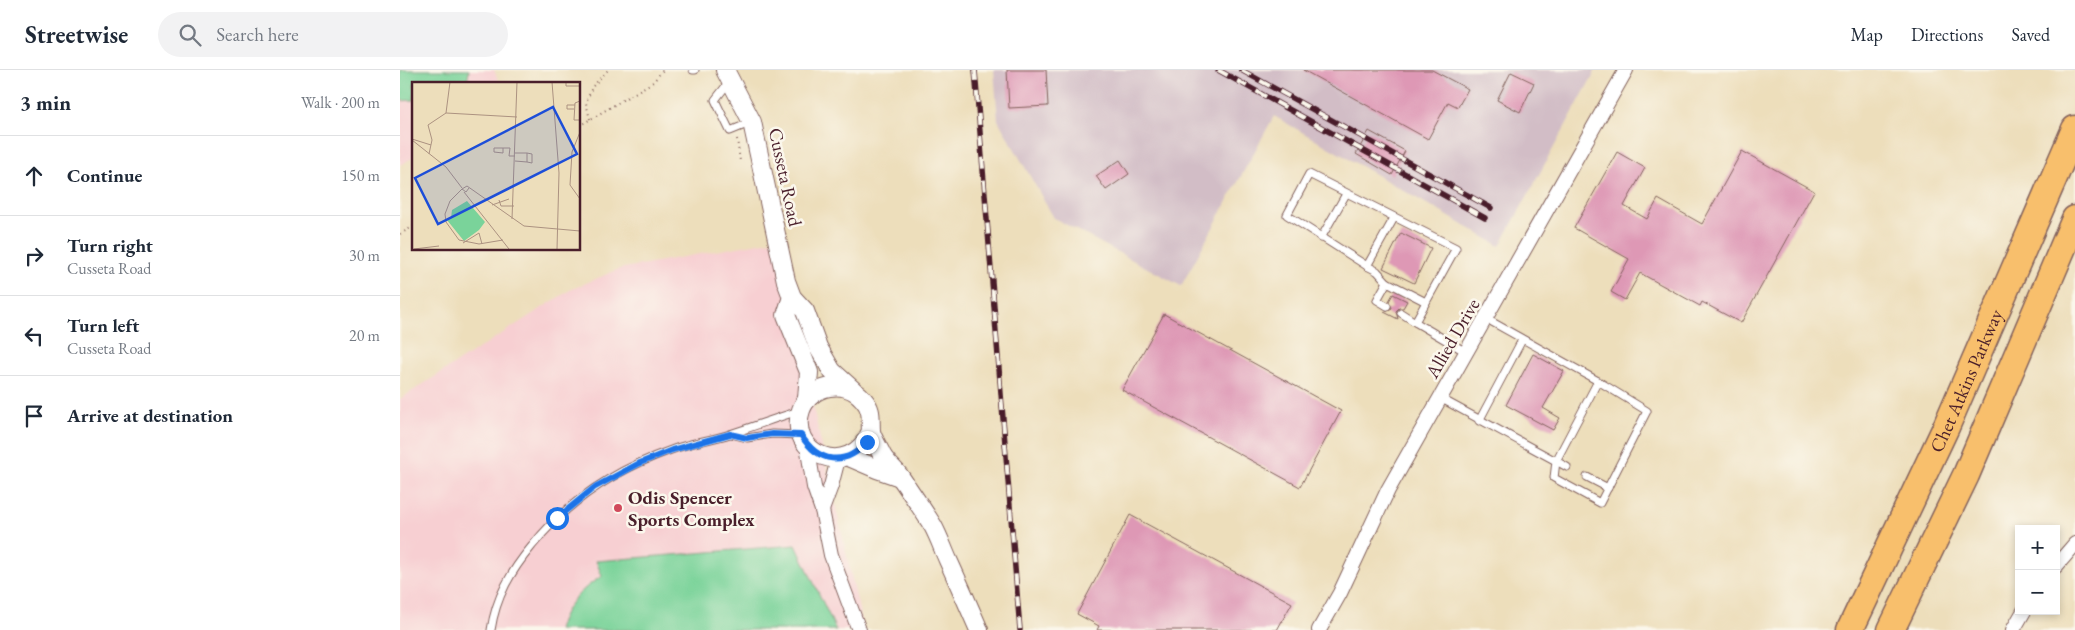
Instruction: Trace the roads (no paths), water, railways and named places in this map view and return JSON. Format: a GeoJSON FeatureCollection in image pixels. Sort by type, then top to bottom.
{"type":"FeatureCollection","features":[{"type":"Feature","properties":{"kind":"highway","name":"Chet Atkins Parkway"},"geometry":{"type":"LineString","coordinates":[[1850,630],[1946,426],[2075,129]]}},
{"type":"Feature","properties":{"kind":"highway","name":"Chet Atkins Parkway"},"geometry":{"type":"LineString","coordinates":[[1891,630],[1966,474],[2075,219]]}},
{"type":"Feature","properties":{"kind":"street","name":"Allied Drive"},"geometry":{"type":"LineString","coordinates":[[1319,630],[1340,593],[1388,490],[1626,70]]}},
{"type":"Feature","properties":{"kind":"street","name":"Cusseta Road"},"geometry":{"type":"LineString","coordinates":[[727,76],[752,122],[786,281],[792,297],[805,311],[818,347],[832,371],[863,398],[870,409],[872,420],[871,432]]}},
{"type":"Feature","properties":{"kind":"street","name":"Cusseta Road"},"geometry":{"type":"LineString","coordinates":[[792,297],[786,315],[809,372],[804,405],[799,422],[814,487],[822,510],[831,555],[859,630]]}},
{"type":"Feature","properties":{"kind":"street"},"geometry":{"type":"LineString","coordinates":[[804,405],[817,391],[829,387],[841,386],[853,390]]}},
{"type":"Feature","properties":{"kind":"street"},"geometry":{"type":"LineString","coordinates":[[822,510],[843,458],[863,446],[871,432]]}},
{"type":"Feature","properties":{"kind":"street"},"geometry":{"type":"LineString","coordinates":[[871,432],[883,457],[901,477],[934,527],[979,630]]}},
{"type":"Feature","properties":{"kind":"street"},"geometry":{"type":"LineString","coordinates":[[804,440],[816,453],[826,458],[843,458],[901,477]]}},
{"type":"Feature","properties":{"kind":"street"},"geometry":{"type":"LineString","coordinates":[[2060,561],[2075,544]]}},
{"type":"Feature","properties":{"kind":"street"},"geometry":{"type":"LineString","coordinates":[[2013,630],[2022,615]]}},
{"type":"Feature","properties":{"kind":"lane"},"geometry":{"type":"LineString","coordinates":[[727,76],[715,100],[730,131],[752,122]]}},
{"type":"Feature","properties":{"kind":"lane"},"geometry":{"type":"LineString","coordinates":[[1415,322],[1456,248],[1309,174],[1287,214],[1321,238],[1377,271],[1387,282],[1426,302]]}},
{"type":"Feature","properties":{"kind":"lane"},"geometry":{"type":"LineString","coordinates":[[1321,238],[1346,194]]}},
{"type":"Feature","properties":{"kind":"lane"},"geometry":{"type":"LineString","coordinates":[[1367,266],[1394,218]]}},
{"type":"Feature","properties":{"kind":"lane"},"geometry":{"type":"LineString","coordinates":[[1387,282],[1377,300],[1387,306]]}},
{"type":"Feature","properties":{"kind":"lane"},"geometry":{"type":"LineString","coordinates":[[1401,313],[1466,352]]}},
{"type":"Feature","properties":{"kind":"lane"},"geometry":{"type":"LineString","coordinates":[[1485,318],[1598,381],[1647,411],[1600,503],[1554,478],[1556,461],[1598,381]]}},
{"type":"Feature","properties":{"kind":"lane"},"geometry":{"type":"LineString","coordinates":[[1479,420],[1522,340]]}},
{"type":"Feature","properties":{"kind":"lane"},"geometry":{"type":"LineString","coordinates":[[1440,398],[1567,467]]}},
{"type":"Feature","properties":{"kind":"lane"},"geometry":{"type":"LineString","coordinates":[[491,630],[494,610],[516,565],[557,518],[595,487],[629,468],[672,450],[730,434],[804,405]]}},
{"type":"Feature","properties":{"kind":"lane"},"geometry":{"type":"LineString","coordinates":[[730,434],[747,438],[772,434],[804,440]]}},
{"type":"Feature","properties":{"kind":"lane"},"geometry":{"type":"LineString","coordinates":[[1587,478],[1608,488]]}},
{"type":"Feature","properties":{"kind":"railway"},"geometry":{"type":"LineString","coordinates":[[975,70],[1020,630]]}},
{"type":"Feature","properties":{"kind":"railway"},"geometry":{"type":"LineString","coordinates":[[1218,70],[1485,218]]}},
{"type":"Feature","properties":{"kind":"railway"},"geometry":{"type":"LineString","coordinates":[[1241,70],[1491,208]]}},
{"type":"Feature","properties":{"kind":"place","name":"Odis Spencer Sports Complex"},"geometry":{"type":"Point","coordinates":[618,508]}}]}
